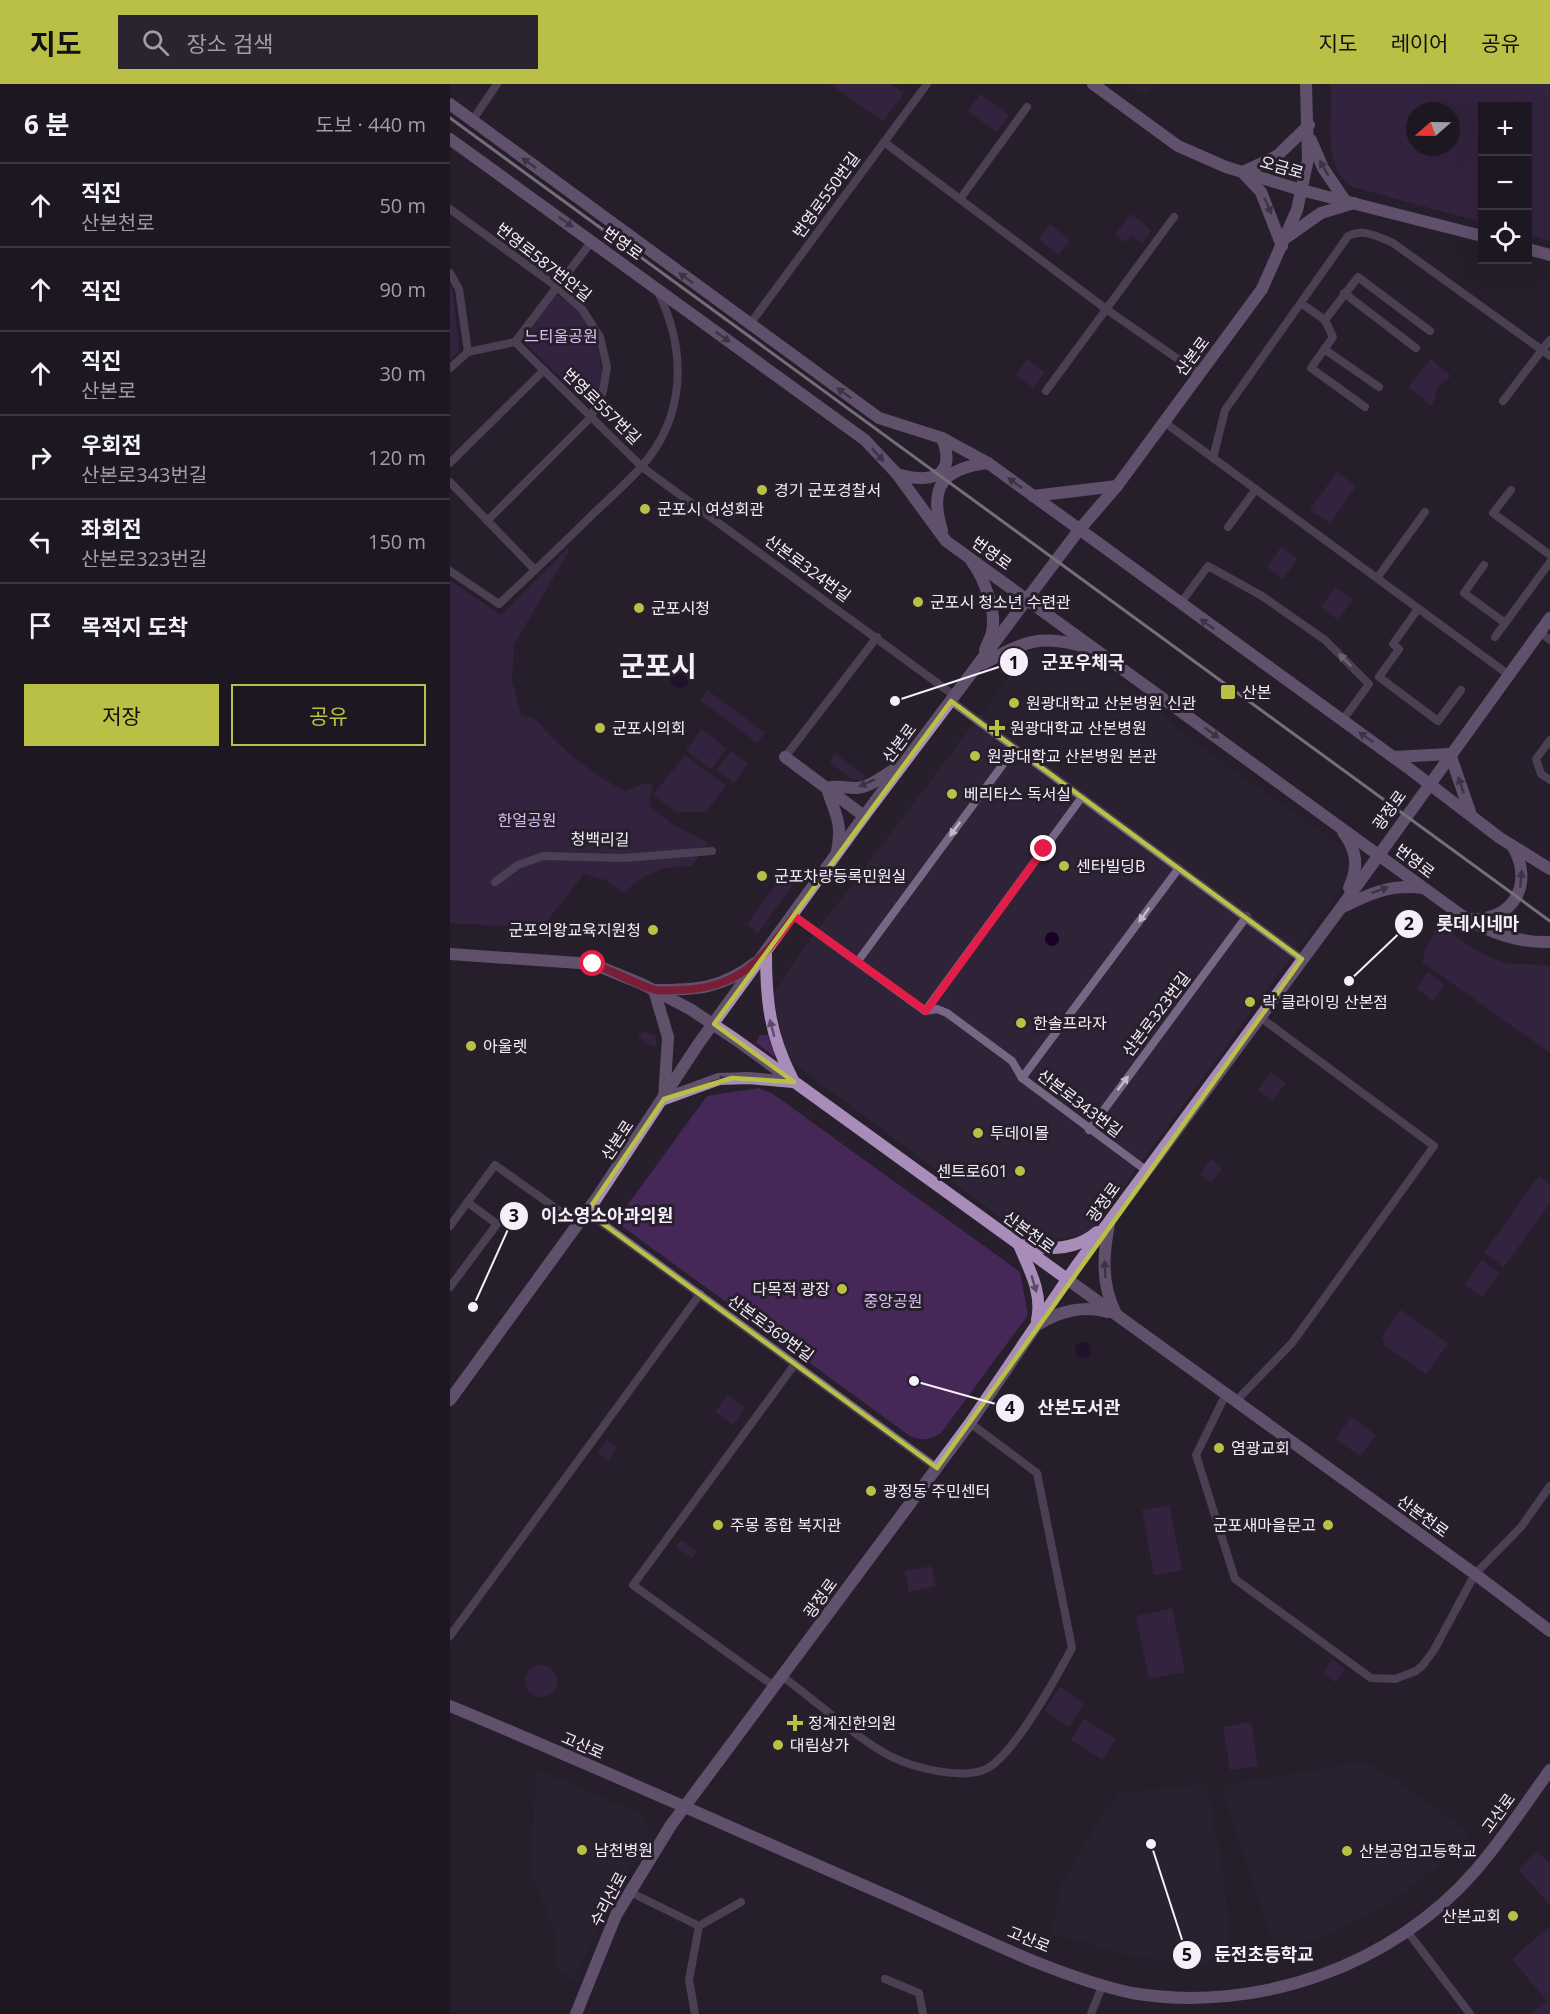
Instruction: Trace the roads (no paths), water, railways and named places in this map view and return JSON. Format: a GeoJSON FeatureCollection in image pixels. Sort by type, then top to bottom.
{"type":"FeatureCollection","features":[{"type":"Feature","properties":{"kind":"street"},"geometry":{"type":"LineString","coordinates":[[472,121],[498,84]]}},
{"type":"Feature","properties":{"kind":"street","name":"번영로550번길"},"geometry":{"type":"LineString","coordinates":[[750,324],[927,84]]}},
{"type":"Feature","properties":{"kind":"street","name":"오금로"},"geometry":{"type":"LineString","coordinates":[[1093,84],[1178,146],[1242,172],[1301,190],[1478,235]]}},
{"type":"Feature","properties":{"kind":"street","name":"산본로"},"geometry":{"type":"LineString","coordinates":[[452,1392],[587,1212],[714,1024],[864,816],[1029,601],[1079,530],[1117,486],[1262,289],[1284,242],[1301,190],[1308,159],[1306,84]]}},
{"type":"Feature","properties":{"kind":"street","name":"번영로"},"geometry":{"type":"LineString","coordinates":[[450,104],[879,418],[942,438],[988,463],[1513,847],[1550,869]]}},
{"type":"Feature","properties":{"kind":"street"},"geometry":{"type":"LineString","coordinates":[[960,199],[1027,107]]}},
{"type":"Feature","properties":{"kind":"street"},"geometry":{"type":"LineString","coordinates":[[1309,129],[1323,168],[1350,201],[1321,213],[1284,242],[1261,192],[1242,172],[1277,156],[1309,129]]}},
{"type":"Feature","properties":{"kind":"street"},"geometry":{"type":"LineString","coordinates":[[884,142],[1106,309],[1198,373]]}},
{"type":"Feature","properties":{"kind":"street","name":"번영로"},"geometry":{"type":"LineString","coordinates":[[452,145],[592,241],[865,440],[897,474],[946,541],[1335,821],[1424,888],[1466,918],[1505,937],[1533,942],[1550,942]]}},
{"type":"Feature","properties":{"kind":"street","name":"번영로587번안길"},"geometry":{"type":"LineString","coordinates":[[450,209],[557,287],[582,309],[593,323],[605,353],[606,380],[591,417],[487,521]]}},
{"type":"Feature","properties":{"kind":"street"},"geometry":{"type":"LineString","coordinates":[[1046,391],[1174,217]]}},
{"type":"Feature","properties":{"kind":"street"},"geometry":{"type":"LineString","coordinates":[[1213,458],[1225,410],[1348,236],[1356,232],[1366,232],[1393,243],[1550,356]]}},
{"type":"Feature","properties":{"kind":"street"},"geometry":{"type":"LineString","coordinates":[[450,368],[468,352],[515,342],[592,241]]}},
{"type":"Feature","properties":{"kind":"street"},"geometry":{"type":"LineString","coordinates":[[1532,250],[1550,255]]}},
{"type":"Feature","properties":{"kind":"street"},"geometry":{"type":"LineString","coordinates":[[450,273],[459,289],[468,352]]}},
{"type":"Feature","properties":{"kind":"street"},"geometry":{"type":"LineString","coordinates":[[1325,320],[1358,277],[1430,331]]}},
{"type":"Feature","properties":{"kind":"street","name":"번영로557번길"},"geometry":{"type":"LineString","coordinates":[[450,572],[500,604],[642,466],[669,423],[678,390],[678,353],[675,335],[656,287]]}},
{"type":"Feature","properties":{"kind":"street"},"geometry":{"type":"LineString","coordinates":[[1344,293],[1416,348]]}},
{"type":"Feature","properties":{"kind":"street"},"geometry":{"type":"LineString","coordinates":[[1302,304],[1325,320],[1333,337],[1311,368],[1365,407]]}},
{"type":"Feature","properties":{"kind":"street"},"geometry":{"type":"LineString","coordinates":[[1503,401],[1550,340]]}},
{"type":"Feature","properties":{"kind":"street","name":"번영로557번길"},"geometry":{"type":"LineString","coordinates":[[515,342],[642,466]]}},
{"type":"Feature","properties":{"kind":"street"},"geometry":{"type":"LineString","coordinates":[[1324,349],[1379,387]]}},
{"type":"Feature","properties":{"kind":"street"},"geometry":{"type":"LineString","coordinates":[[450,463],[544,370]]}},
{"type":"Feature","properties":{"kind":"street"},"geometry":{"type":"LineString","coordinates":[[1164,422],[1509,675]]}},
{"type":"Feature","properties":{"kind":"street"},"geometry":{"type":"LineString","coordinates":[[897,474],[915,480],[929,479],[941,471],[946,460],[942,438]]}},
{"type":"Feature","properties":{"kind":"street"},"geometry":{"type":"LineString","coordinates":[[946,541],[938,516],[937,495],[942,480],[956,470],[988,463]]}},
{"type":"Feature","properties":{"kind":"street","name":"산본로324번길"},"geometry":{"type":"LineString","coordinates":[[642,466],[877,637],[953,699]]}},
{"type":"Feature","properties":{"kind":"street"},"geometry":{"type":"LineString","coordinates":[[450,482],[535,570]]}},
{"type":"Feature","properties":{"kind":"street"},"geometry":{"type":"LineString","coordinates":[[1033,496],[1117,486]]}},
{"type":"Feature","properties":{"kind":"street"},"geometry":{"type":"LineString","coordinates":[[1228,528],[1256,489]]}},
{"type":"Feature","properties":{"kind":"street"},"geometry":{"type":"LineString","coordinates":[[1511,490],[1493,513],[1550,555]]}},
{"type":"Feature","properties":{"kind":"street"},"geometry":{"type":"LineString","coordinates":[[1377,578],[1425,512]]}},
{"type":"Feature","properties":{"kind":"street"},"geometry":{"type":"LineString","coordinates":[[966,555],[976,568],[983,583],[992,617],[993,631],[977,667]]}},
{"type":"Feature","properties":{"kind":"street"},"geometry":{"type":"LineString","coordinates":[[1495,637],[1550,562]]}},
{"type":"Feature","properties":{"kind":"street"},"geometry":{"type":"LineString","coordinates":[[1484,565],[1464,593],[1505,622]]}},
{"type":"Feature","properties":{"kind":"street"},"geometry":{"type":"LineString","coordinates":[[1180,604],[1208,566],[1262,596],[1325,640],[1369,684],[1342,721]]}},
{"type":"Feature","properties":{"kind":"street"},"geometry":{"type":"LineString","coordinates":[[1418,609],[1393,644],[1399,649],[1379,677],[1438,722],[1461,690]]}},
{"type":"Feature","properties":{"kind":"street","name":"광정로"},"geometry":{"type":"LineString","coordinates":[[683,1807],[779,1682],[970,1423],[1067,1280],[1340,909],[1550,618]]}},
{"type":"Feature","properties":{"kind":"street"},"geometry":{"type":"LineString","coordinates":[[1540,632],[1550,640]]}},
{"type":"Feature","properties":{"kind":"street"},"geometry":{"type":"LineString","coordinates":[[864,816],[785,757],[877,637]]}},
{"type":"Feature","properties":{"kind":"street"},"geometry":{"type":"LineString","coordinates":[[977,667],[1019,644],[1042,639],[1064,640],[1098,651]]}},
{"type":"Feature","properties":{"kind":"street"},"geometry":{"type":"LineString","coordinates":[[953,699],[1015,748],[1247,916],[1302,959]]}},
{"type":"Feature","properties":{"kind":"street"},"geometry":{"type":"LineString","coordinates":[[1550,740],[1536,759],[1541,774],[1550,780]]}},
{"type":"Feature","properties":{"kind":"street"},"geometry":{"type":"LineString","coordinates":[[858,961],[1015,748]]}},
{"type":"Feature","properties":{"kind":"street"},"geometry":{"type":"LineString","coordinates":[[1393,757],[1450,754],[1472,816]]}},
{"type":"Feature","properties":{"kind":"street"},"geometry":{"type":"LineString","coordinates":[[826,788],[839,785],[856,788],[866,786],[904,763]]}},
{"type":"Feature","properties":{"kind":"street"},"geometry":{"type":"LineString","coordinates":[[826,788],[839,816],[840,835],[837,856]]}},
{"type":"Feature","properties":{"kind":"street"},"geometry":{"type":"LineString","coordinates":[[926,1011],[1082,797]]}},
{"type":"Feature","properties":{"kind":"street"},"geometry":{"type":"LineString","coordinates":[[1335,821],[1352,844],[1357,862],[1354,877],[1340,909]]}},
{"type":"Feature","properties":{"kind":"street"},"geometry":{"type":"LineString","coordinates":[[1466,918],[1485,920],[1496,916],[1512,903],[1522,878],[1518,856],[1513,847]]}},
{"type":"Feature","properties":{"kind":"street","name":"청백리길"},"geometry":{"type":"LineString","coordinates":[[495,882],[518,865],[543,856],[623,858],[712,851]]}},
{"type":"Feature","properties":{"kind":"street"},"geometry":{"type":"LineString","coordinates":[[1022,1078],[1179,868]]}},
{"type":"Feature","properties":{"kind":"street"},"geometry":{"type":"LineString","coordinates":[[1340,909],[1385,888],[1402,885],[1424,888]]}},
{"type":"Feature","properties":{"kind":"street","name":"산본로343번길"},"geometry":{"type":"LineString","coordinates":[[794,916],[926,1011],[937,1009],[947,1013],[1012,1060],[1022,1078],[1147,1171]]}},
{"type":"Feature","properties":{"kind":"street","name":"산본로323번길"},"geometry":{"type":"LineString","coordinates":[[1089,1130],[1247,916]]}},
{"type":"Feature","properties":{"kind":"street","name":"산본천로"},"geometry":{"type":"LineString","coordinates":[[450,954],[593,964],[654,990],[714,1024],[1475,1574],[1550,1631]]}},
{"type":"Feature","properties":{"kind":"street"},"geometry":{"type":"LineString","coordinates":[[766,954],[766,990],[770,1024],[780,1053],[794,1082],[725,1078],[664,1099],[668,1037],[654,990],[697,989],[734,979],[766,954]]}},
{"type":"Feature","properties":{"kind":"street"},"geometry":{"type":"LineString","coordinates":[[1260,1017],[1434,1146],[1292,1343],[1232,1398],[1196,1455],[1235,1580],[1371,1677],[1395,1679],[1416,1671],[1429,1658],[1475,1574],[1521,1527],[1550,1486]]}},
{"type":"Feature","properties":{"kind":"street"},"geometry":{"type":"LineString","coordinates":[[450,1226],[495,1165],[578,1224]]}},
{"type":"Feature","properties":{"kind":"street"},"geometry":{"type":"LineString","coordinates":[[450,1287],[497,1224],[467,1202]]}},
{"type":"Feature","properties":{"kind":"street","name":"산본로369번길"},"geometry":{"type":"LineString","coordinates":[[587,1212],[937,1468]]}},
{"type":"Feature","properties":{"kind":"street"},"geometry":{"type":"LineString","coordinates":[[1018,1244],[1042,1249],[1068,1246],[1089,1239],[1110,1221]]}},
{"type":"Feature","properties":{"kind":"street"},"geometry":{"type":"LineString","coordinates":[[1110,1221],[1103,1269],[1107,1296],[1117,1315]]}},
{"type":"Feature","properties":{"kind":"street"},"geometry":{"type":"LineString","coordinates":[[1018,1244],[1036,1286],[1039,1309],[1035,1326]]}},
{"type":"Feature","properties":{"kind":"street"},"geometry":{"type":"LineString","coordinates":[[450,1636],[699,1294]]}},
{"type":"Feature","properties":{"kind":"street"},"geometry":{"type":"LineString","coordinates":[[1035,1326],[1049,1318],[1082,1309],[1117,1315]]}},
{"type":"Feature","properties":{"kind":"street"},"geometry":{"type":"LineString","coordinates":[[795,1364],[633,1585],[891,1756],[960,1775],[973,1774],[989,1767],[1015,1738],[1072,1648],[1037,1473],[970,1423]]}},
{"type":"Feature","properties":{"kind":"street","name":"고산로"},"geometry":{"type":"LineString","coordinates":[[450,1706],[1026,1956],[1130,1993],[1190,1999],[1263,1996],[1338,1973],[1407,1931],[1474,1872],[1550,1770]]}},
{"type":"Feature","properties":{"kind":"street","name":"수리산로"},"geometry":{"type":"LineString","coordinates":[[576,2014],[616,1915],[683,1807]]}},
{"type":"Feature","properties":{"kind":"street"},"geometry":{"type":"LineString","coordinates":[[630,1892],[699,1926]]}},
{"type":"Feature","properties":{"kind":"street"},"geometry":{"type":"LineString","coordinates":[[699,1926],[741,1902]]}},
{"type":"Feature","properties":{"kind":"street"},"geometry":{"type":"LineString","coordinates":[[695,2014],[691,2004],[690,1980],[699,1926]]}},
{"type":"Feature","properties":{"kind":"street"},"geometry":{"type":"LineString","coordinates":[[1407,1931],[1470,2014]]}},
{"type":"Feature","properties":{"kind":"street"},"geometry":{"type":"LineString","coordinates":[[885,1979],[919,1993],[923,2014]]}},
{"type":"Feature","properties":{"kind":"street"},"geometry":{"type":"LineString","coordinates":[[1091,2014],[1103,1983]]}},
{"type":"Feature","properties":{"kind":"railway"},"geometry":{"type":"LineString","coordinates":[[450,118],[1550,921]]}},
{"type":"Feature","properties":{"kind":"place","name":"경기 군포경찰서"},"geometry":{"type":"Point","coordinates":[762,490]}},
{"type":"Feature","properties":{"kind":"place","name":"군포시 여성회관"},"geometry":{"type":"Point","coordinates":[645,509]}},
{"type":"Feature","properties":{"kind":"place","name":"군포시 청소년 수련관"},"geometry":{"type":"Point","coordinates":[918,602]}},
{"type":"Feature","properties":{"kind":"place","name":"군포시청"},"geometry":{"type":"Point","coordinates":[639,608]}},
{"type":"Feature","properties":{"kind":"place","name":"산본"},"geometry":{"type":"Point","coordinates":[1228,692]}},
{"type":"Feature","properties":{"kind":"place","name":"군포우체국"},"geometry":{"type":"Point","coordinates":[895,701]}},
{"type":"Feature","properties":{"kind":"place","name":"원광대학교 산본병원 신관"},"geometry":{"type":"Point","coordinates":[1014,703]}},
{"type":"Feature","properties":{"kind":"place","name":"군포시의회"},"geometry":{"type":"Point","coordinates":[600,728]}},
{"type":"Feature","properties":{"kind":"place","name":"원광대학교 산본병원"},"geometry":{"type":"Point","coordinates":[997,728]}},
{"type":"Feature","properties":{"kind":"place","name":"원광대학교 산본병원 본관"},"geometry":{"type":"Point","coordinates":[975,756]}},
{"type":"Feature","properties":{"kind":"place","name":"베리타스 독서실"},"geometry":{"type":"Point","coordinates":[952,794]}},
{"type":"Feature","properties":{"kind":"place","name":"센타빌딩B"},"geometry":{"type":"Point","coordinates":[1064,866]}},
{"type":"Feature","properties":{"kind":"place","name":"군포차량등록민원실"},"geometry":{"type":"Point","coordinates":[762,876]}},
{"type":"Feature","properties":{"kind":"place","name":"군포의왕교육지원청"},"geometry":{"type":"Point","coordinates":[653,930]}},
{"type":"Feature","properties":{"kind":"place","name":"롯데시네마"},"geometry":{"type":"Point","coordinates":[1349,981]}},
{"type":"Feature","properties":{"kind":"place","name":"락 클라이밍 산본점"},"geometry":{"type":"Point","coordinates":[1250,1002]}},
{"type":"Feature","properties":{"kind":"place","name":"한솔프라자"},"geometry":{"type":"Point","coordinates":[1021,1023]}},
{"type":"Feature","properties":{"kind":"place","name":"아울렛"},"geometry":{"type":"Point","coordinates":[471,1046]}},
{"type":"Feature","properties":{"kind":"place","name":"투데이몰"},"geometry":{"type":"Point","coordinates":[978,1133]}},
{"type":"Feature","properties":{"kind":"place","name":"센트로601"},"geometry":{"type":"Point","coordinates":[1020,1171]}},
{"type":"Feature","properties":{"kind":"place","name":"다목적 광장"},"geometry":{"type":"Point","coordinates":[842,1289]}},
{"type":"Feature","properties":{"kind":"place","name":"이소영소아과의원"},"geometry":{"type":"Point","coordinates":[473,1307]}},
{"type":"Feature","properties":{"kind":"place","name":"산본도서관"},"geometry":{"type":"Point","coordinates":[914,1381]}},
{"type":"Feature","properties":{"kind":"place","name":"염광교회"},"geometry":{"type":"Point","coordinates":[1219,1448]}},
{"type":"Feature","properties":{"kind":"place","name":"광정동 주민센터"},"geometry":{"type":"Point","coordinates":[871,1491]}},
{"type":"Feature","properties":{"kind":"place","name":"주몽 종합 복지관"},"geometry":{"type":"Point","coordinates":[718,1525]}},
{"type":"Feature","properties":{"kind":"place","name":"군포새마을문고"},"geometry":{"type":"Point","coordinates":[1328,1525]}},
{"type":"Feature","properties":{"kind":"place","name":"정계진한의원"},"geometry":{"type":"Point","coordinates":[795,1723]}},
{"type":"Feature","properties":{"kind":"place","name":"대림상가"},"geometry":{"type":"Point","coordinates":[778,1745]}},
{"type":"Feature","properties":{"kind":"place","name":"둔전초등학교"},"geometry":{"type":"Point","coordinates":[1151,1844]}},
{"type":"Feature","properties":{"kind":"place","name":"남천병원"},"geometry":{"type":"Point","coordinates":[582,1850]}},
{"type":"Feature","properties":{"kind":"place","name":"산본공업고등학교"},"geometry":{"type":"Point","coordinates":[1347,1851]}},
{"type":"Feature","properties":{"kind":"place","name":"산본교회"},"geometry":{"type":"Point","coordinates":[1513,1916]}},
{"type":"Feature","properties":{"kind":"district","name":"군포시"},"geometry":{"type":"Point","coordinates":[658,665]}},
{"type":"Feature","properties":{"kind":"park label","name":"느티울공원"},"geometry":{"type":"Point","coordinates":[561,336]}},
{"type":"Feature","properties":{"kind":"park label","name":"한얼공원"},"geometry":{"type":"Point","coordinates":[527,820]}},
{"type":"Feature","properties":{"kind":"park label","name":"중앙공원"},"geometry":{"type":"Point","coordinates":[893,1301]}}]}
